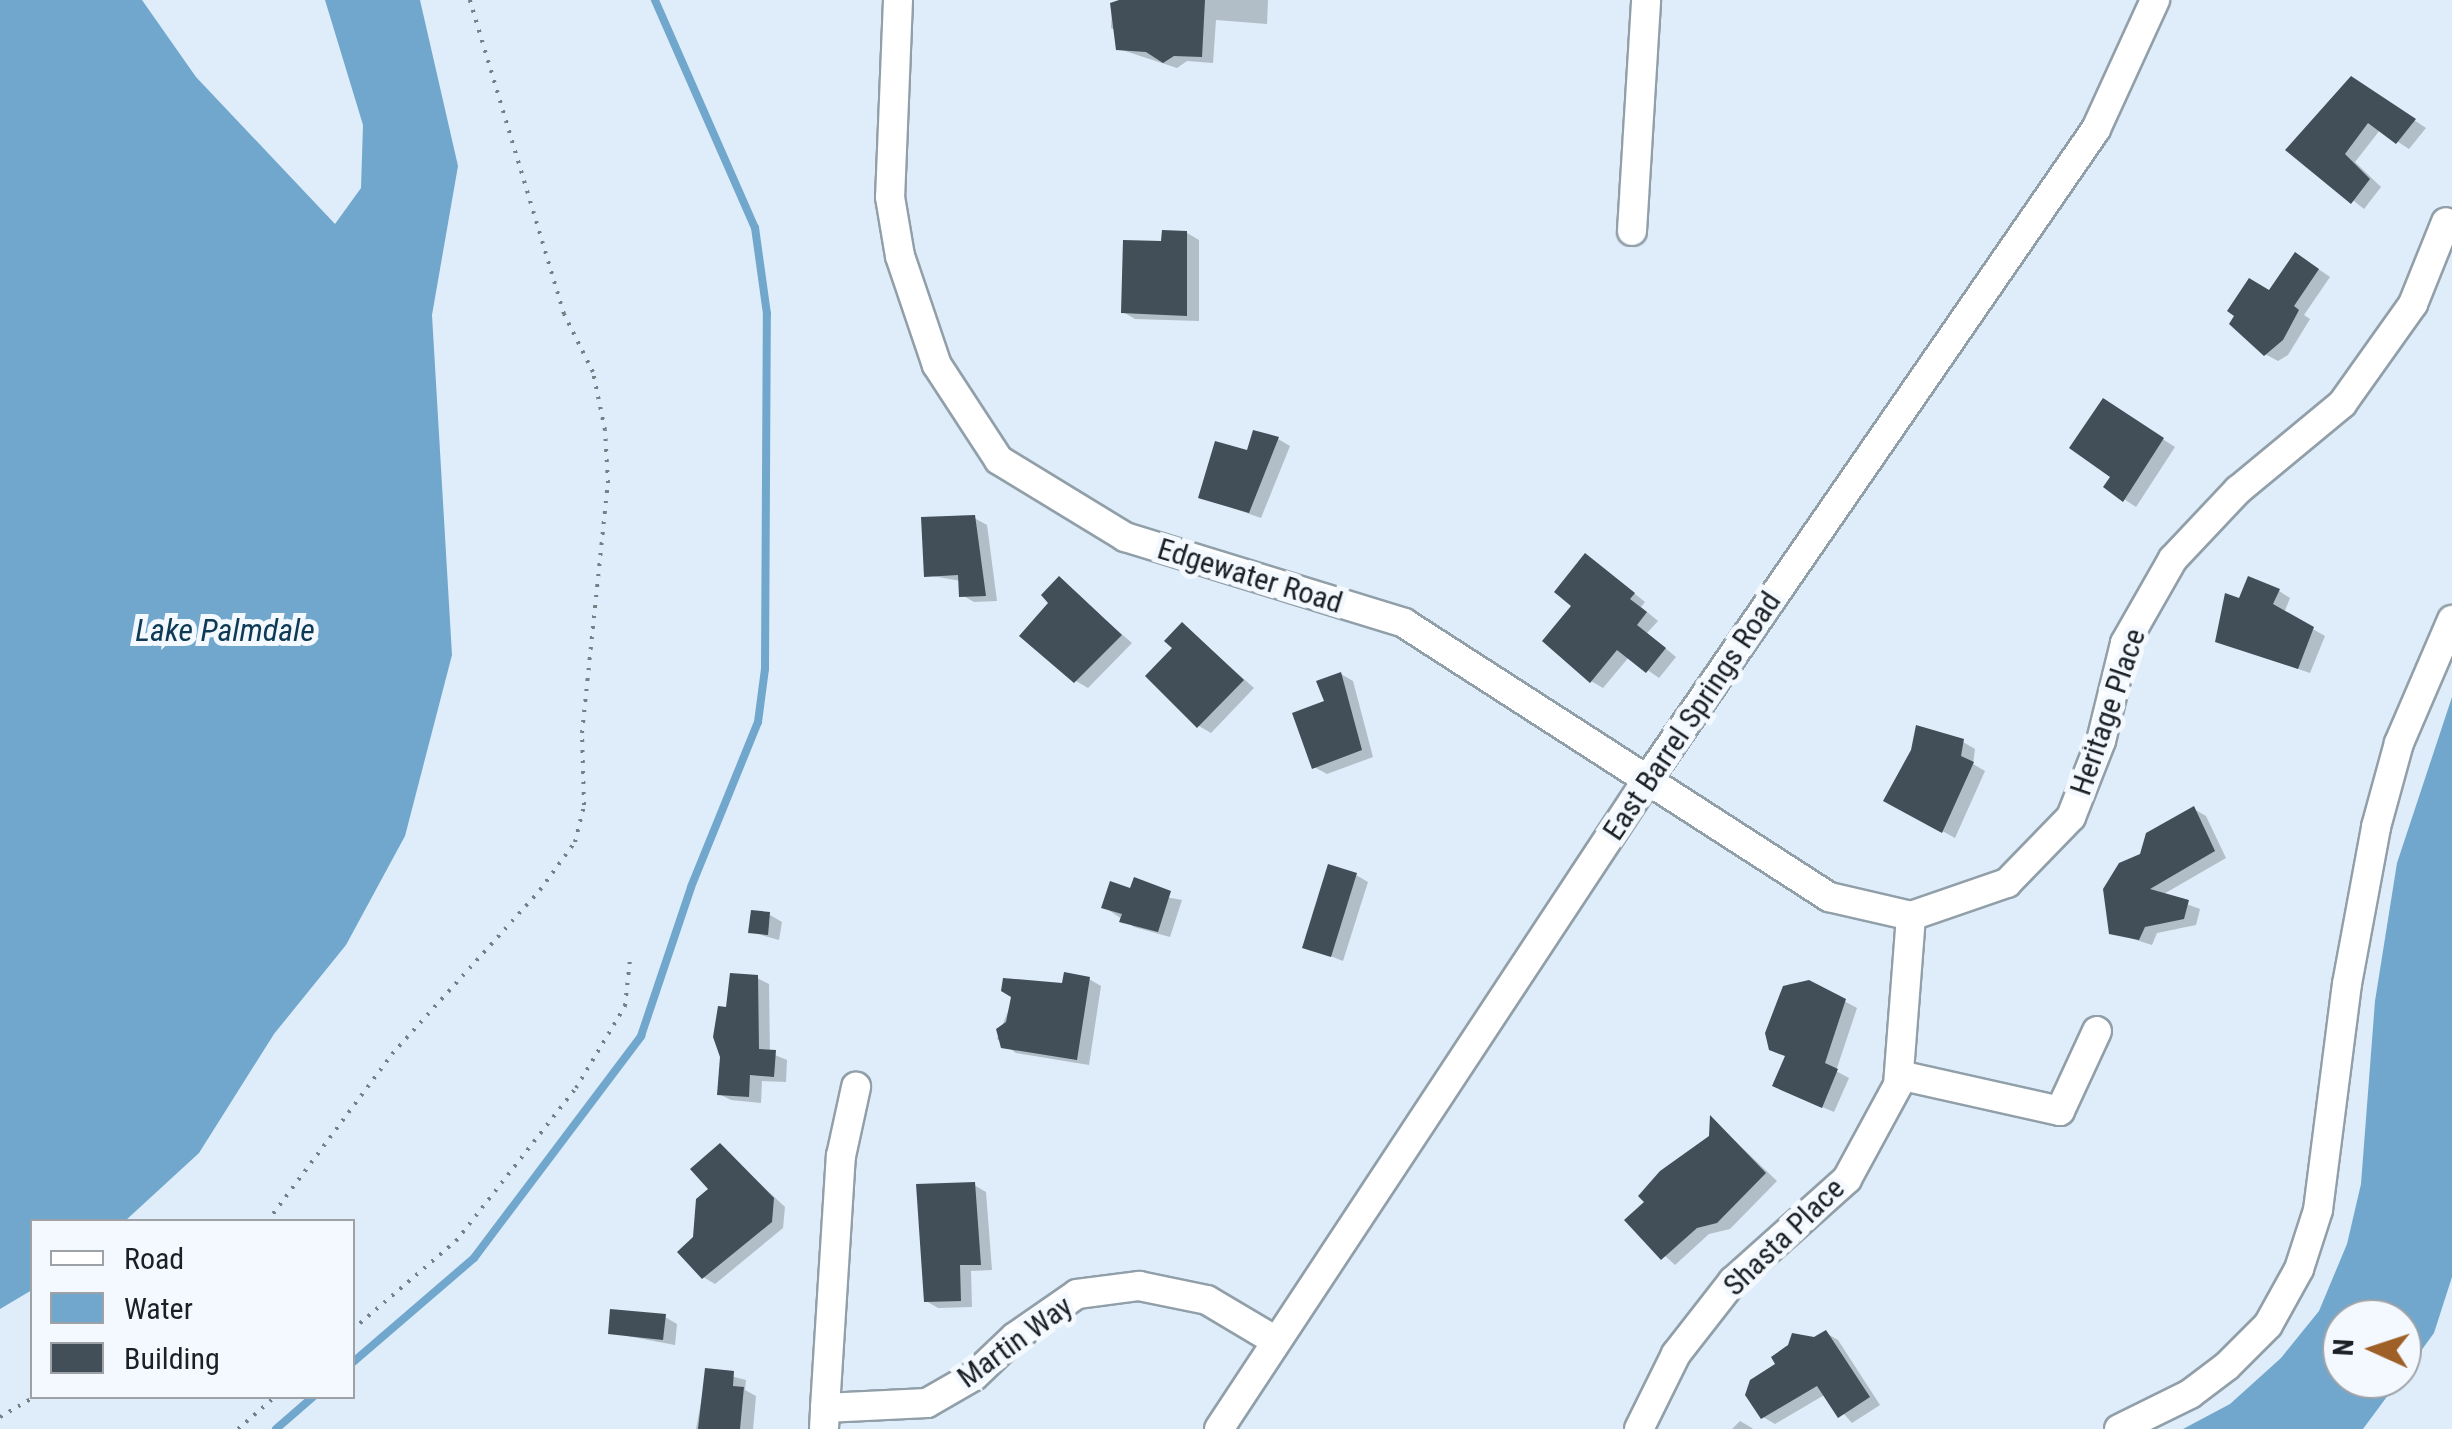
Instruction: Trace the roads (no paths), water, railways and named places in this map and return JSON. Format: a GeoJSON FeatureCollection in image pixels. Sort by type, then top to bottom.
{"type":"FeatureCollection","features":[{"type":"Feature","properties":{"kind":"street","name":"Edgewater Road"},"geometry":{"type":"LineString","coordinates":[[898,0],[890,197],[900,256],[937,365],[998,460],[1125,537],[1404,623],[1829,897],[1911,916]]}},
{"type":"Feature","properties":{"kind":"street"},"geometry":{"type":"LineString","coordinates":[[1632,231],[1646,0]]}},
{"type":"Feature","properties":{"kind":"street","name":"East Barrel Springs Road"},"geometry":{"type":"LineString","coordinates":[[1219,1429],[1649,778],[2096,129],[2155,0]]}},
{"type":"Feature","properties":{"kind":"street","name":"Heritage Place"},"geometry":{"type":"LineString","coordinates":[[1911,916],[2007,884],[2071,817],[2101,741],[2126,644],[2174,559],[2238,490],[2342,404],[2413,304],[2446,222]]}},
{"type":"Feature","properties":{"kind":"street"},"geometry":{"type":"LineString","coordinates":[[2120,1429],[2190,1394],[2227,1366],[2268,1325],[2299,1269],[2318,1210],[2346,984],[2376,827],[2399,743],[2452,620]]}},
{"type":"Feature","properties":{"kind":"street","name":"Shasta Place"},"geometry":{"type":"LineString","coordinates":[[1639,1429],[1676,1354],[1732,1281],[1847,1179],[1899,1075],[1911,916]]}},
{"type":"Feature","properties":{"kind":"street"},"geometry":{"type":"LineString","coordinates":[[1899,1075],[2060,1110],[2097,1031]]}},
{"type":"Feature","properties":{"kind":"street"},"geometry":{"type":"LineString","coordinates":[[824,1419],[841,1156],[856,1088]]}},
{"type":"Feature","properties":{"kind":"street","name":"Martin Way"},"geometry":{"type":"LineString","coordinates":[[824,1419],[926,1403],[974,1376],[1015,1337],[1077,1294],[1139,1286],[1206,1300],[1276,1341]]}},
{"type":"Feature","properties":{"kind":"water","name":"Lake Palmdale"},"geometry":{"type":"Polygon","coordinates":[[[0,0],[142,0],[196,77],[335,224],[361,188],[363,125],[325,0],[420,0],[458,166],[432,315],[452,655],[405,836],[346,945],[274,1034],[199,1153],[127,1219],[30,1219],[30,1291],[0,1309],[0,0]]]}},
{"type":"Feature","properties":{"kind":"water"},"geometry":{"type":"Polygon","coordinates":[[[2452,697],[2452,1277],[2434,1333],[2422,1350],[2422,1299],[2324,1299],[2347,1244],[2361,1184],[2375,1001],[2397,863],[2452,697]]]}},
{"type":"Feature","properties":{"kind":"water"},"geometry":{"type":"Polygon","coordinates":[[[2322,1304],[2322,1399],[2385,1399],[2363,1429],[2183,1429],[2230,1404],[2281,1358],[2322,1304]]]}},
{"type":"Feature","properties":{"kind":"waterway"},"geometry":{"type":"LineString","coordinates":[[355,1360],[474,1258],[641,1036],[691,887],[758,722],[765,669],[767,314],[755,228],[655,0]]}},
{"type":"Feature","properties":{"kind":"waterway"},"geometry":{"type":"LineString","coordinates":[[276,1429],[311,1399]]}}]}
